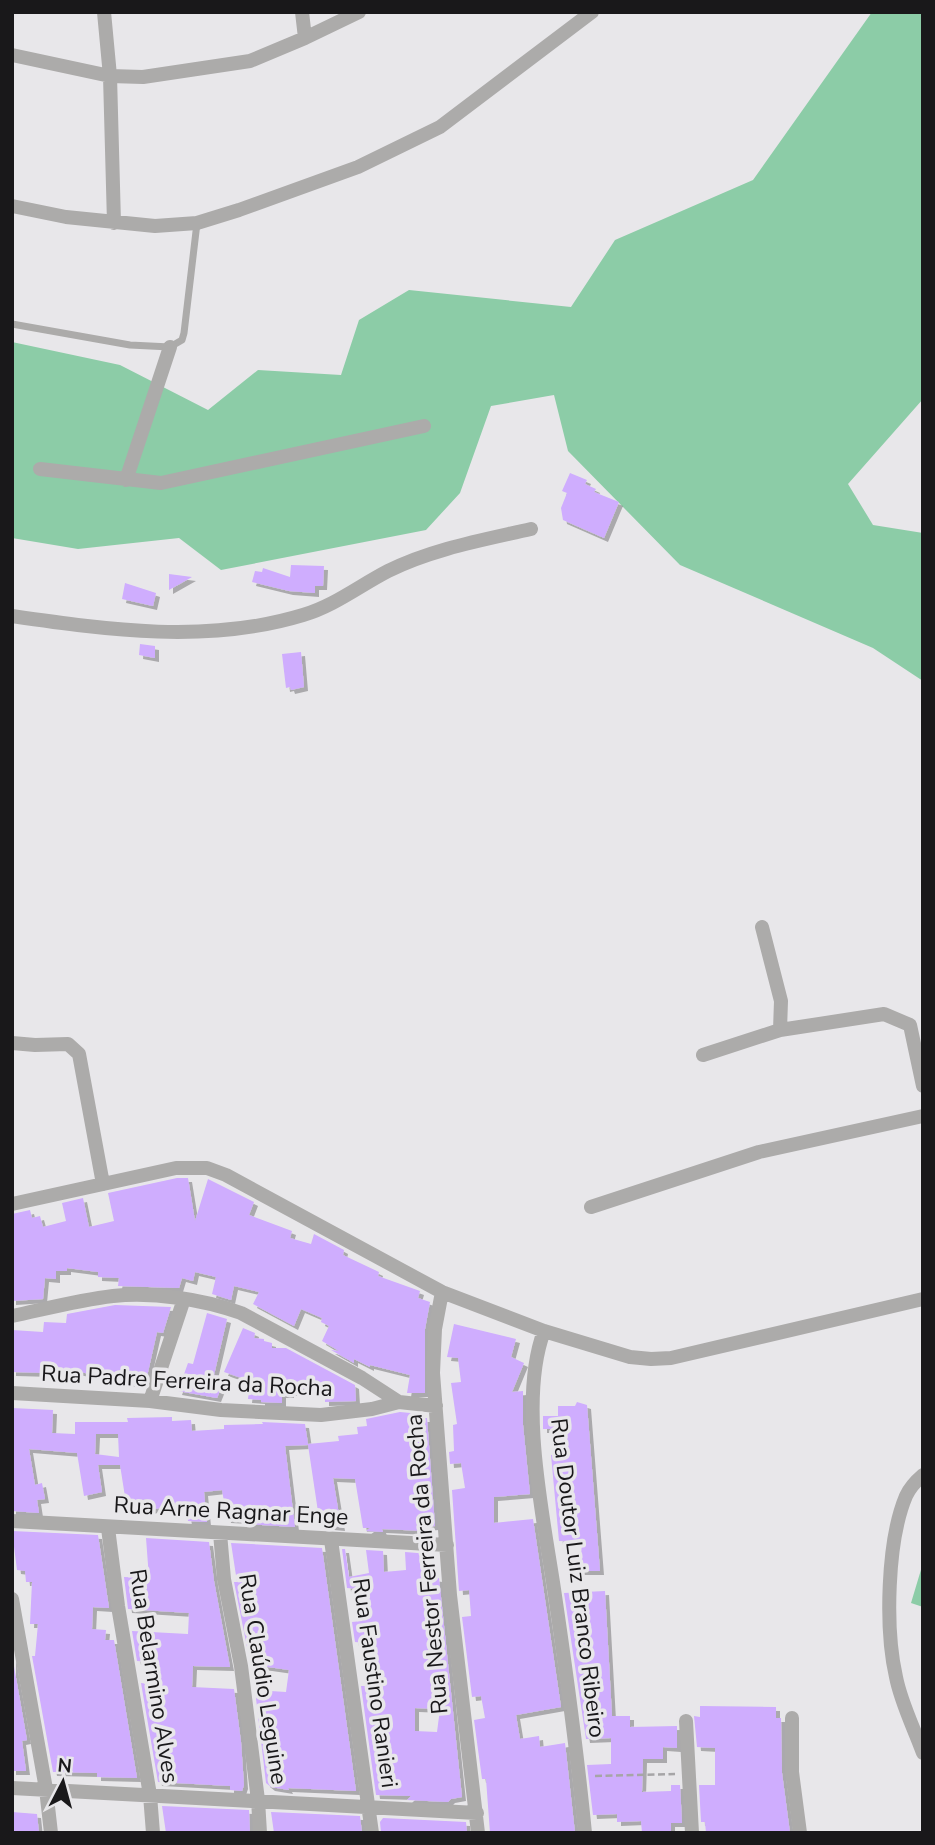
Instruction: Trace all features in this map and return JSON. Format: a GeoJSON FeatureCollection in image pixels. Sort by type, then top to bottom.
{"type":"FeatureCollection","features":[{"type":"Feature","properties":{"kind":"street"},"geometry":{"type":"LineString","coordinates":[[104,12],[110,76],[114,223]]}},
{"type":"Feature","properties":{"kind":"street"},"geometry":{"type":"LineString","coordinates":[[302,12],[305,37]]}},
{"type":"Feature","properties":{"kind":"street"},"geometry":{"type":"LineString","coordinates":[[12,55],[110,76],[163,75],[250,61],[359,12]]}},
{"type":"Feature","properties":{"kind":"street"},"geometry":{"type":"LineString","coordinates":[[12,206],[114,223],[155,226],[197,223],[358,167],[440,127],[592,12]]}},
{"type":"Feature","properties":{"kind":"street"},"geometry":{"type":"LineString","coordinates":[[126,480],[170,347]]}},
{"type":"Feature","properties":{"kind":"street"},"geometry":{"type":"LineString","coordinates":[[40,469],[161,483],[424,426]]}},
{"type":"Feature","properties":{"kind":"street"},"geometry":{"type":"LineString","coordinates":[[12,617],[178,634],[222,631],[303,615],[328,606],[388,571],[412,561],[531,528]]}},
{"type":"Feature","properties":{"kind":"street"},"geometry":{"type":"LineString","coordinates":[[762,927],[781,1001],[780,1030]]}},
{"type":"Feature","properties":{"kind":"street"},"geometry":{"type":"LineString","coordinates":[[703,1055],[780,1030],[884,1014],[910,1025],[923,1086]]}},
{"type":"Feature","properties":{"kind":"street"},"geometry":{"type":"LineString","coordinates":[[12,1043],[68,1044],[79,1054],[103,1184]]}},
{"type":"Feature","properties":{"kind":"street"},"geometry":{"type":"LineString","coordinates":[[591,1207],[759,1152],[923,1115]]}},
{"type":"Feature","properties":{"kind":"street"},"geometry":{"type":"LineString","coordinates":[[12,1204],[176,1168],[207,1168],[238,1181],[442,1292],[544,1331],[631,1357],[651,1359],[691,1353],[923,1299]]}},
{"type":"Feature","properties":{"kind":"street","name":"Rua Nestor Ferreira da Rocha"},"geometry":{"type":"LineString","coordinates":[[442,1292],[434,1348],[436,1406],[458,1668],[478,1833]]}},
{"type":"Feature","properties":{"kind":"street","name":"Rua Padre Ferreira da Rocha"},"geometry":{"type":"LineString","coordinates":[[12,1316],[111,1296],[134,1295],[184,1299],[222,1307],[241,1313],[362,1378],[399,1402]]}},
{"type":"Feature","properties":{"kind":"street"},"geometry":{"type":"LineString","coordinates":[[150,1401],[184,1299]]}},
{"type":"Feature","properties":{"kind":"street","name":"Rua Doutor Luiz Branco Ribeiro"},"geometry":{"type":"LineString","coordinates":[[544,1331],[534,1365],[535,1455],[585,1833]]}},
{"type":"Feature","properties":{"kind":"street","name":"Rua Padre Ferreira da Rocha"},"geometry":{"type":"LineString","coordinates":[[12,1393],[150,1401],[221,1410],[321,1415],[372,1409],[399,1402],[436,1406]]}},
{"type":"Feature","properties":{"kind":"street"},"geometry":{"type":"LineString","coordinates":[[923,1475],[906,1495],[899,1519],[891,1591],[891,1650],[896,1679],[923,1754]]}},
{"type":"Feature","properties":{"kind":"street","name":"Rua Arne Ragnar Enge"},"geometry":{"type":"LineString","coordinates":[[12,1521],[447,1545]]}},
{"type":"Feature","properties":{"kind":"street","name":"Rua Belarmino Alves"},"geometry":{"type":"LineString","coordinates":[[108,1528],[118,1606],[150,1795],[153,1833]]}},
{"type":"Feature","properties":{"kind":"street","name":"Rua Claúdio Leguine"},"geometry":{"type":"LineString","coordinates":[[220,1533],[224,1579],[241,1666],[260,1833]]}},
{"type":"Feature","properties":{"kind":"street","name":"Rua Faustino Ranieri"},"geometry":{"type":"LineString","coordinates":[[331,1540],[372,1833]]}},
{"type":"Feature","properties":{"kind":"street"},"geometry":{"type":"LineString","coordinates":[[12,1599],[46,1789],[51,1833]]}},
{"type":"Feature","properties":{"kind":"street"},"geometry":{"type":"LineString","coordinates":[[792,1718],[792,1772],[800,1833]]}},
{"type":"Feature","properties":{"kind":"street"},"geometry":{"type":"LineString","coordinates":[[686,1721],[692,1833]]}},
{"type":"Feature","properties":{"kind":"street"},"geometry":{"type":"LineString","coordinates":[[12,1788],[477,1813]]}},
{"type":"Feature","properties":{"kind":"lane"},"geometry":{"type":"LineString","coordinates":[[12,324],[130,345],[170,347],[182,340],[184,333],[197,223]]}},
{"type":"Feature","properties":{"kind":"path"},"geometry":{"type":"LineString","coordinates":[[579,1777],[689,1774]]}},
{"type":"Feature","properties":{"kind":"green space"},"geometry":{"type":"Polygon","coordinates":[[[872,12],[923,12],[923,399],[848,484],[873,525],[923,533],[923,681],[873,648],[680,565],[568,451],[554,395],[491,406],[460,493],[426,530],[221,570],[179,538],[78,549],[12,538],[12,342],[120,365],[208,410],[258,370],[341,375],[359,320],[409,290],[571,307],[615,240],[753,180],[872,12]]]}},
{"type":"Feature","properties":{"kind":"green space"},"geometry":{"type":"Polygon","coordinates":[[[923,1563],[923,1607],[911,1603],[923,1563]]]}},
{"type":"Feature","properties":{"kind":"building"},"geometry":{"type":"Polygon","coordinates":[[[570,473],[587,480],[585,484],[596,489],[594,492],[619,502],[604,538],[563,520],[561,508],[567,493],[562,491],[570,473]]]}},
{"type":"Feature","properties":{"kind":"building"},"geometry":{"type":"Polygon","coordinates":[[[291,565],[324,566],[323,586],[315,586],[315,593],[289,591],[252,582],[255,571],[262,572],[263,568],[290,577],[291,565]]]}},
{"type":"Feature","properties":{"kind":"building"},"geometry":{"type":"Polygon","coordinates":[[[169,574],[192,577],[169,590],[169,574]]]}},
{"type":"Feature","properties":{"kind":"building"},"geometry":{"type":"Polygon","coordinates":[[[125,583],[156,593],[153,606],[122,599],[125,583]]]}},
{"type":"Feature","properties":{"kind":"building"},"geometry":{"type":"Polygon","coordinates":[[[140,644],[155,646],[155,658],[139,655],[140,644]]]}},
{"type":"Feature","properties":{"kind":"building"},"geometry":{"type":"Polygon","coordinates":[[[301,652],[304,687],[291,690],[290,687],[286,688],[282,654],[301,652]]]}},
{"type":"Feature","properties":{"kind":"building"},"geometry":{"type":"Polygon","coordinates":[[[188,1178],[195,1221],[208,1179],[254,1202],[249,1215],[292,1231],[290,1238],[311,1244],[314,1234],[344,1250],[343,1255],[379,1272],[378,1276],[420,1291],[418,1298],[430,1302],[425,1329],[425,1393],[407,1393],[410,1375],[370,1367],[354,1359],[354,1363],[331,1350],[339,1351],[322,1341],[329,1326],[321,1322],[322,1318],[301,1309],[294,1326],[253,1304],[259,1292],[234,1286],[231,1300],[212,1294],[216,1277],[195,1272],[193,1281],[182,1278],[179,1288],[118,1286],[119,1278],[98,1277],[98,1272],[67,1268],[67,1271],[56,1271],[56,1279],[45,1278],[43,1299],[12,1301],[12,1214],[30,1210],[32,1218],[40,1216],[43,1227],[66,1221],[62,1203],[83,1198],[89,1227],[114,1221],[108,1193],[188,1178]]]}},
{"type":"Feature","properties":{"kind":"building"},"geometry":{"type":"Polygon","coordinates":[[[115,1305],[171,1307],[163,1333],[157,1332],[146,1381],[137,1379],[136,1384],[71,1370],[70,1377],[12,1372],[12,1330],[43,1332],[44,1322],[66,1323],[67,1314],[115,1305]]]}},
{"type":"Feature","properties":{"kind":"building"},"geometry":{"type":"Polygon","coordinates":[[[207,1313],[227,1319],[214,1375],[225,1378],[217,1398],[178,1391],[188,1363],[193,1364],[207,1313]]]}},
{"type":"Feature","properties":{"kind":"building"},"geometry":{"type":"Polygon","coordinates":[[[454,1324],[516,1339],[511,1357],[524,1363],[512,1392],[523,1391],[523,1425],[530,1494],[494,1497],[494,1523],[533,1519],[561,1707],[516,1715],[520,1739],[539,1736],[540,1747],[565,1743],[575,1833],[490,1833],[486,1779],[482,1779],[474,1720],[485,1718],[481,1696],[472,1697],[462,1617],[471,1616],[469,1590],[459,1591],[452,1490],[465,1488],[461,1463],[450,1464],[449,1452],[454,1451],[453,1425],[457,1424],[451,1383],[461,1382],[458,1358],[447,1357],[454,1324]]]}},
{"type":"Feature","properties":{"kind":"building"},"geometry":{"type":"Polygon","coordinates":[[[243,1328],[255,1333],[254,1338],[272,1343],[272,1348],[286,1348],[355,1385],[356,1401],[325,1402],[325,1390],[293,1388],[290,1394],[282,1394],[282,1403],[248,1399],[250,1381],[224,1372],[243,1328]]]}},
{"type":"Feature","properties":{"kind":"building"},"geometry":{"type":"Polygon","coordinates":[[[577,1402],[587,1405],[600,1571],[580,1571],[582,1542],[559,1541],[551,1455],[559,1455],[559,1429],[543,1429],[543,1416],[558,1416],[558,1406],[575,1406],[577,1402]]]}},
{"type":"Feature","properties":{"kind":"building"},"geometry":{"type":"Polygon","coordinates":[[[12,1408],[53,1410],[52,1433],[75,1434],[75,1422],[128,1422],[127,1418],[172,1417],[172,1421],[191,1420],[192,1431],[224,1429],[224,1425],[263,1424],[262,1422],[305,1424],[308,1444],[339,1441],[338,1436],[358,1434],[357,1427],[367,1426],[366,1419],[400,1412],[421,1414],[421,1418],[427,1418],[435,1526],[424,1527],[424,1531],[366,1531],[370,1528],[363,1528],[355,1479],[333,1478],[341,1527],[320,1525],[308,1445],[285,1446],[295,1527],[243,1524],[246,1520],[227,1519],[222,1490],[204,1492],[207,1522],[188,1521],[185,1504],[149,1510],[147,1499],[126,1503],[120,1465],[98,1465],[102,1492],[84,1496],[77,1453],[29,1449],[35,1485],[42,1483],[45,1499],[37,1500],[39,1513],[12,1511],[12,1408]],[[96,1434],[95,1454],[119,1457],[118,1434],[96,1434]]]}},
{"type":"Feature","properties":{"kind":"building"},"geometry":{"type":"Polygon","coordinates":[[[12,1531],[98,1535],[109,1608],[93,1607],[92,1629],[106,1630],[105,1640],[114,1640],[137,1778],[97,1777],[97,1773],[53,1772],[32,1656],[35,1656],[38,1624],[30,1624],[32,1582],[26,1582],[25,1571],[17,1570],[12,1531]]]}},
{"type":"Feature","properties":{"kind":"building"},"geometry":{"type":"Polygon","coordinates":[[[146,1538],[209,1542],[230,1667],[193,1666],[192,1687],[234,1689],[241,1742],[244,1785],[242,1791],[230,1790],[230,1786],[158,1782],[141,1683],[148,1684],[149,1662],[137,1661],[132,1631],[188,1634],[189,1613],[128,1609],[124,1577],[149,1578],[146,1538]]]}},
{"type":"Feature","properties":{"kind":"building"},"geometry":{"type":"Polygon","coordinates":[[[231,1543],[322,1548],[356,1791],[288,1788],[289,1790],[271,1787],[266,1783],[255,1690],[286,1692],[289,1670],[254,1665],[254,1647],[247,1647],[234,1582],[237,1582],[231,1543]]]}},
{"type":"Feature","properties":{"kind":"building"},"geometry":{"type":"Polygon","coordinates":[[[342,1549],[345,1549],[349,1577],[369,1573],[366,1550],[383,1551],[384,1572],[406,1570],[405,1552],[430,1554],[430,1577],[439,1578],[462,1797],[448,1802],[407,1800],[411,1796],[376,1795],[361,1686],[369,1686],[370,1665],[367,1665],[365,1643],[355,1642],[352,1622],[362,1621],[364,1599],[356,1598],[357,1589],[347,1588],[342,1549]],[[415,1708],[415,1731],[437,1732],[440,1709],[415,1708]]]}},
{"type":"Feature","properties":{"kind":"building"},"geometry":{"type":"Polygon","coordinates":[[[605,1591],[612,1716],[630,1716],[630,1727],[677,1726],[677,1748],[663,1747],[663,1759],[643,1759],[642,1792],[671,1791],[671,1785],[680,1785],[682,1823],[671,1823],[671,1833],[642,1833],[641,1821],[617,1822],[617,1814],[593,1815],[587,1765],[611,1764],[611,1738],[586,1739],[564,1593],[605,1591]]]}},
{"type":"Feature","properties":{"kind":"building"},"geometry":{"type":"Polygon","coordinates":[[[12,1655],[27,1740],[22,1741],[26,1771],[12,1771],[12,1655]]]}},
{"type":"Feature","properties":{"kind":"building"},"geometry":{"type":"Polygon","coordinates":[[[700,1706],[776,1707],[776,1718],[781,1718],[782,1773],[790,1833],[706,1833],[705,1822],[701,1822],[699,1785],[715,1785],[715,1748],[697,1747],[694,1716],[700,1717],[700,1706]]]}},
{"type":"Feature","properties":{"kind":"building"},"geometry":{"type":"Polygon","coordinates":[[[162,1806],[249,1810],[250,1833],[166,1833],[162,1806]]]}},
{"type":"Feature","properties":{"kind":"building"},"geometry":{"type":"Polygon","coordinates":[[[12,1812],[37,1814],[39,1833],[12,1833],[12,1812]]]}},
{"type":"Feature","properties":{"kind":"building"},"geometry":{"type":"Polygon","coordinates":[[[271,1812],[360,1816],[362,1833],[274,1833],[271,1812]]]}},
{"type":"Feature","properties":{"kind":"building"},"geometry":{"type":"Polygon","coordinates":[[[383,1818],[466,1822],[467,1833],[381,1833],[380,1822],[383,1818]]]}}]}
